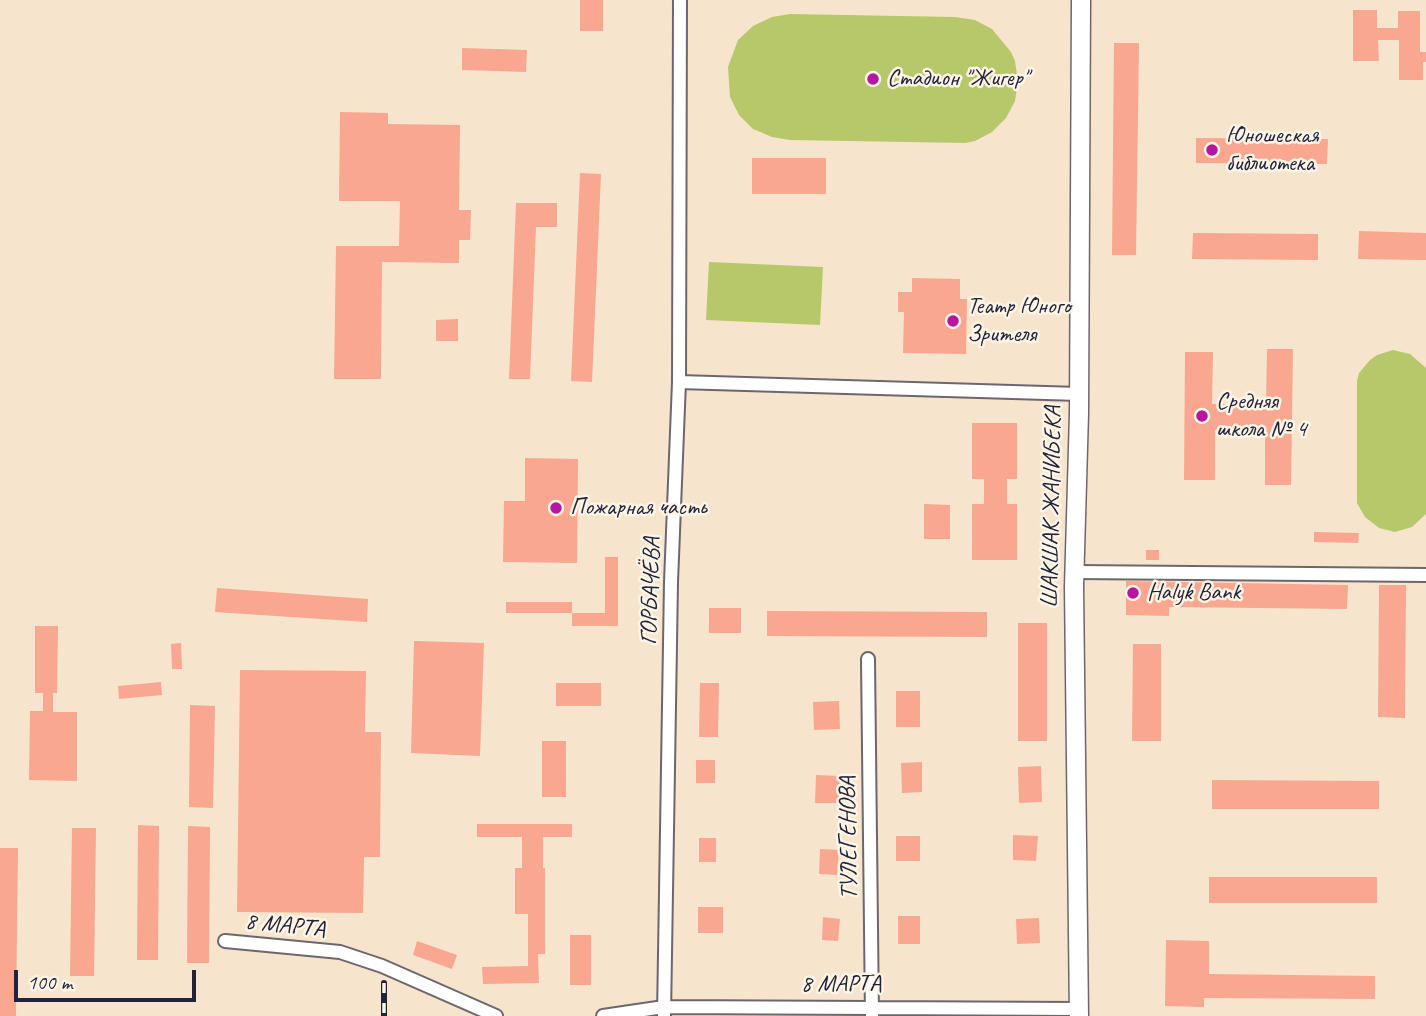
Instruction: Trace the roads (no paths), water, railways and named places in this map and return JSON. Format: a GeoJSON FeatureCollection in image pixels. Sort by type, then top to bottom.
{"type":"FeatureCollection","features":[{"type":"Feature","properties":{"kind":"main road","name":"ШАКШАК ЖАНИБЕКА"},"geometry":{"type":"LineString","coordinates":[[1079,1012],[1075,572],[1079,394],[1081,0]]}},
{"type":"Feature","properties":{"kind":"street","name":"ГОРБАЧЁВА"},"geometry":{"type":"LineString","coordinates":[[664,1011],[671,596],[679,382],[680,0]]}},
{"type":"Feature","properties":{"kind":"street"},"geometry":{"type":"LineString","coordinates":[[679,382],[1079,394]]}},
{"type":"Feature","properties":{"kind":"street"},"geometry":{"type":"LineString","coordinates":[[1075,572],[1426,575]]}},
{"type":"Feature","properties":{"kind":"street","name":"ТУЛЕГЕНОВА"},"geometry":{"type":"LineString","coordinates":[[868,659],[872,1011]]}},
{"type":"Feature","properties":{"kind":"street","name":"8 МАРТА"},"geometry":{"type":"LineString","coordinates":[[225,941],[340,952],[382,966],[496,1016]]}},
{"type":"Feature","properties":{"kind":"street","name":"8 МАРТА"},"geometry":{"type":"LineString","coordinates":[[603,1016],[664,1011],[1079,1012]]}},
{"type":"Feature","properties":{"kind":"railway"},"geometry":{"type":"LineString","coordinates":[[384,983],[384,1016]]}},
{"type":"Feature","properties":{"kind":"place","name":"Стадион \"Жигер\""},"geometry":{"type":"Point","coordinates":[873,79]}},
{"type":"Feature","properties":{"kind":"place","name":"Юношеская библиотека"},"geometry":{"type":"Point","coordinates":[1212,150]}},
{"type":"Feature","properties":{"kind":"place","name":"Театр Юного Зрителя"},"geometry":{"type":"Point","coordinates":[953,321]}},
{"type":"Feature","properties":{"kind":"place","name":"Средняя школа № 4"},"geometry":{"type":"Point","coordinates":[1202,416]}},
{"type":"Feature","properties":{"kind":"place","name":"Пожарная часть"},"geometry":{"type":"Point","coordinates":[556,508]}},
{"type":"Feature","properties":{"kind":"place","name":"Halyk Bank"},"geometry":{"type":"Point","coordinates":[1133,593]}}]}
